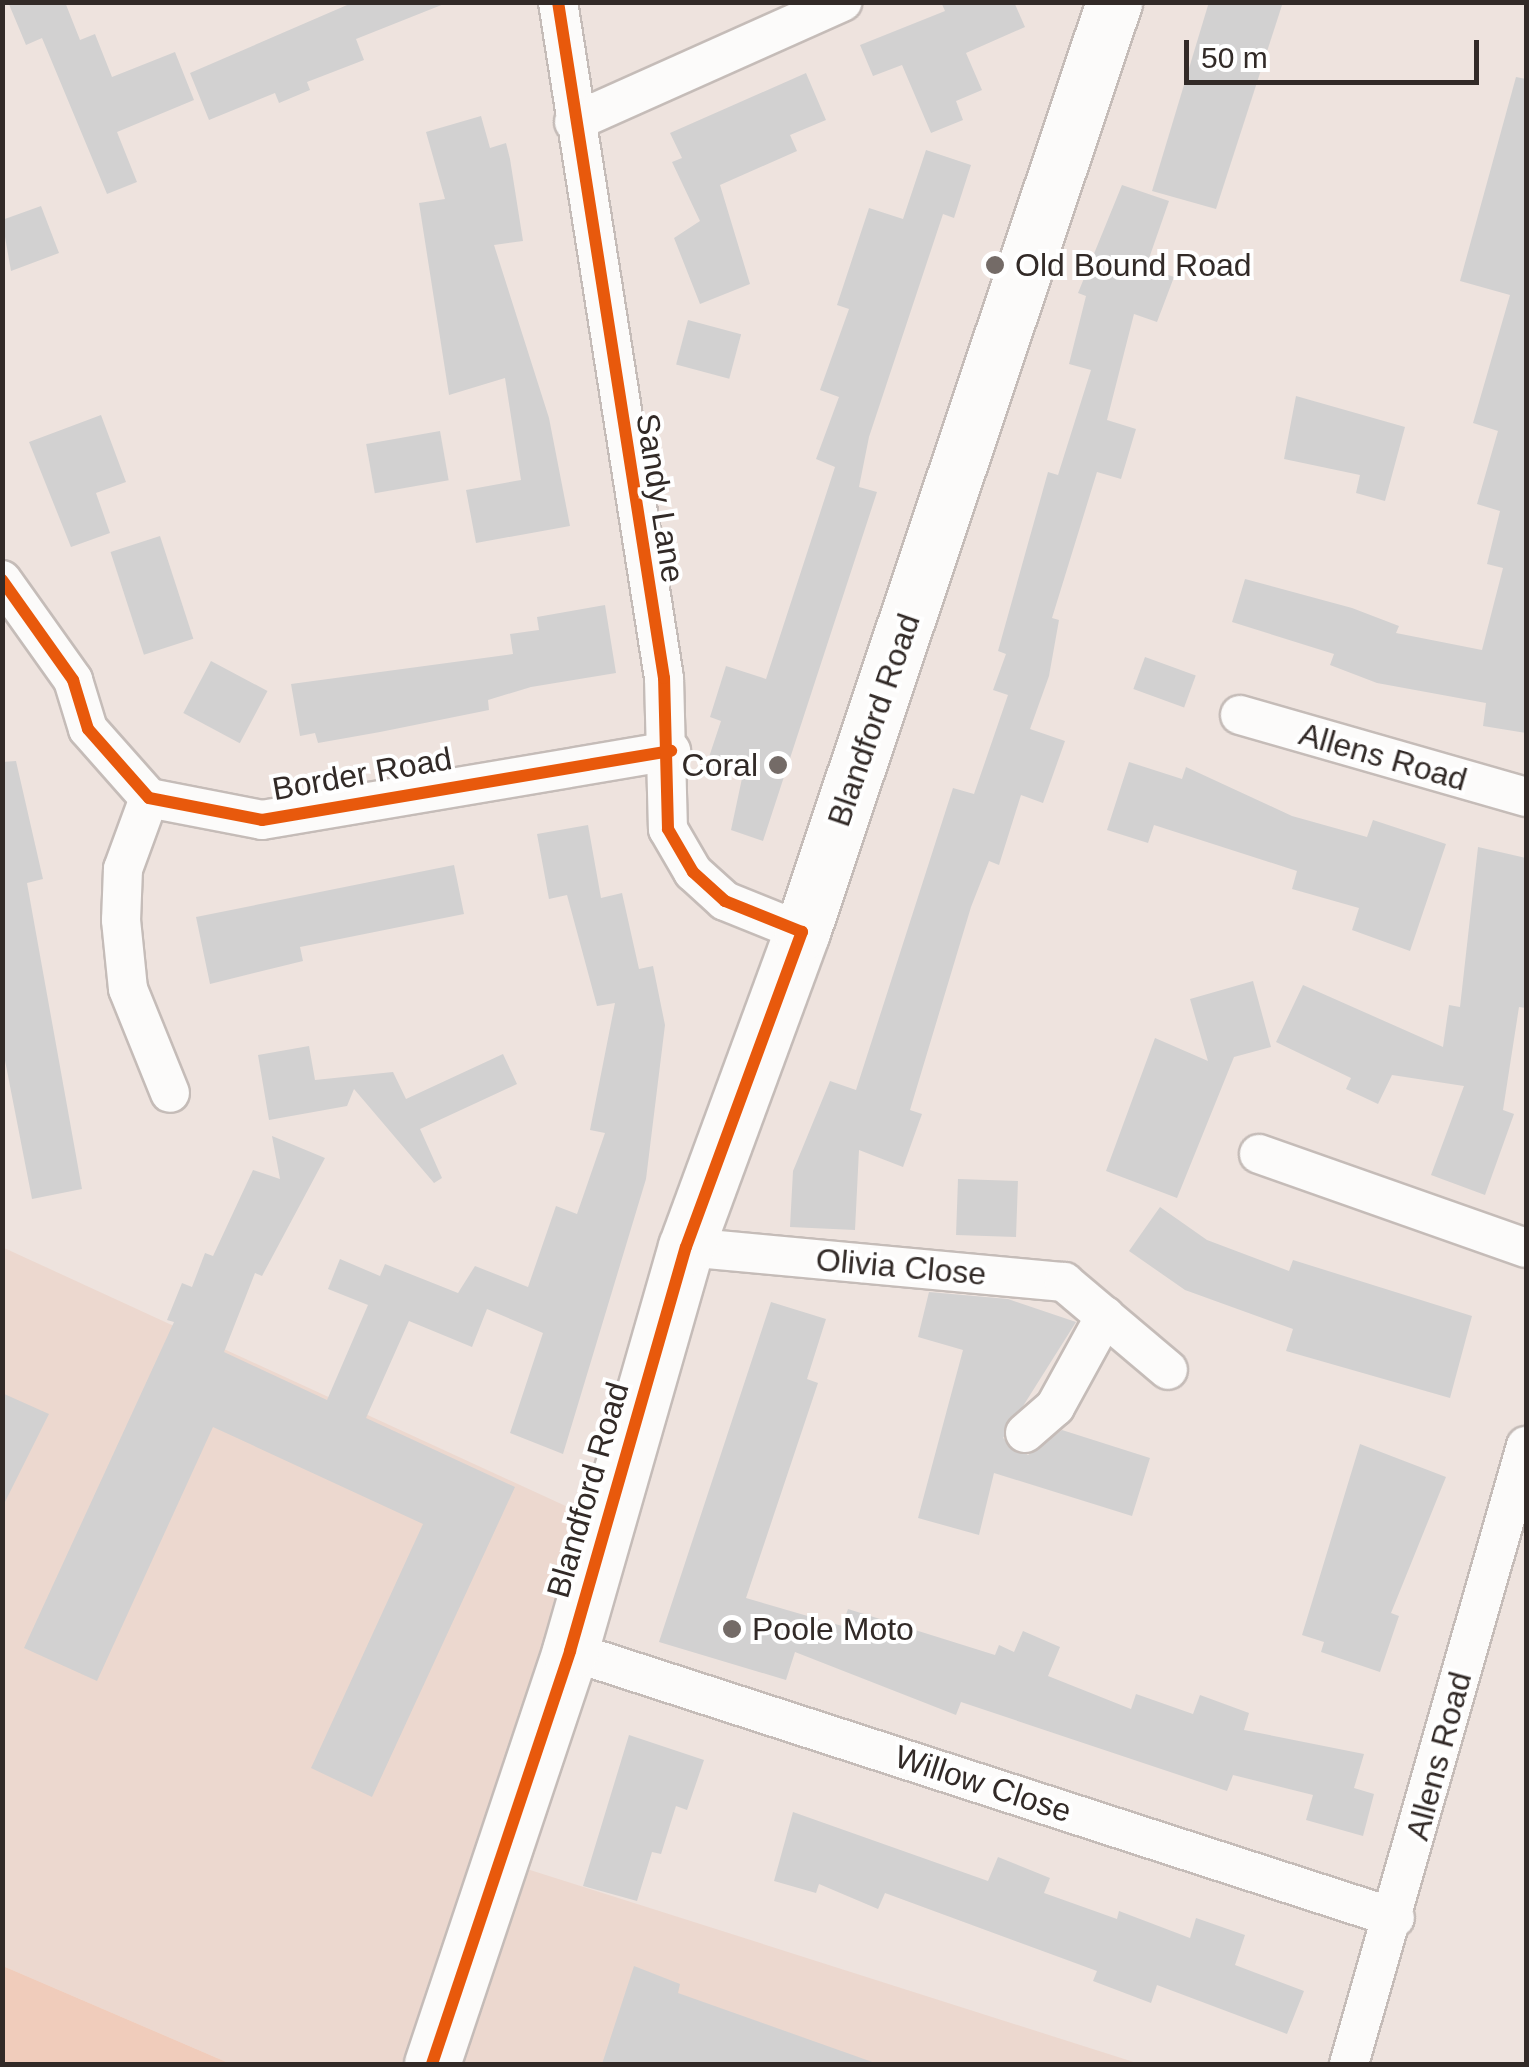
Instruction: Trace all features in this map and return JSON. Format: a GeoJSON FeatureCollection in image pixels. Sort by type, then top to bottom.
{"type":"FeatureCollection","features":[{"type":"Feature","properties":{"kind":"main road","name":"Blandford Road"},"geometry":{"type":"LineString","coordinates":[[432,2064],[570,1651],[686,1247],[802,932],[1114,2]]}},
{"type":"Feature","properties":{"kind":"street","name":"Sandy Lane"},"geometry":{"type":"LineString","coordinates":[[558,2],[671,751],[668,829],[686,863],[725,901],[802,932]]}},
{"type":"Feature","properties":{"kind":"street"},"geometry":{"type":"LineString","coordinates":[[574,122],[842,2]]}},
{"type":"Feature","properties":{"kind":"street"},"geometry":{"type":"LineString","coordinates":[[2,580],[73,680],[88,729],[149,798],[123,870],[121,920],[128,989],[170,1092]]}},
{"type":"Feature","properties":{"kind":"street","name":"Allens Road"},"geometry":{"type":"LineString","coordinates":[[1240,715],[1526,797]]}},
{"type":"Feature","properties":{"kind":"street","name":"Border Road"},"geometry":{"type":"LineString","coordinates":[[149,798],[262,820],[671,751]]}},
{"type":"Feature","properties":{"kind":"street"},"geometry":{"type":"LineString","coordinates":[[1259,1154],[1526,1248]]}},
{"type":"Feature","properties":{"kind":"street","name":"Olivia Close"},"geometry":{"type":"LineString","coordinates":[[686,1247],[1064,1282],[1168,1370]]}},
{"type":"Feature","properties":{"kind":"street"},"geometry":{"type":"LineString","coordinates":[[1025,1433],[1055,1408],[1104,1316]]}},
{"type":"Feature","properties":{"kind":"street","name":"Allens Road"},"geometry":{"type":"LineString","coordinates":[[1349,2064],[1396,1918],[1526,1446]]}},
{"type":"Feature","properties":{"kind":"street","name":"Willow Close"},"geometry":{"type":"LineString","coordinates":[[570,1651],[1396,1918]]}},
{"type":"Feature","properties":{"kind":"shaded area"},"geometry":{"type":"Polygon","coordinates":[[[2,1247],[607,1525],[502,1861],[1140,2064],[231,2064],[3,1966],[2,1247]]]}},
{"type":"Feature","properties":{"kind":"shaded area"},"geometry":{"type":"Polygon","coordinates":[[[3,1966],[231,2064],[3,2064],[3,1966]]]}},
{"type":"Feature","properties":{"kind":"building"},"geometry":{"type":"Polygon","coordinates":[[[8,2],[65,2],[80,40],[95,34],[112,77],[175,52],[194,100],[117,132],[137,182],[107,194],[42,38],[26,45],[8,2]]]}},
{"type":"Feature","properties":{"kind":"building"},"geometry":{"type":"Polygon","coordinates":[[[354,2],[444,4],[356,39],[364,60],[307,82],[310,90],[279,103],[275,93],[209,120],[190,73],[354,2]]]}},
{"type":"Feature","properties":{"kind":"building"},"geometry":{"type":"Polygon","coordinates":[[[941,2],[1014,2],[1025,27],[966,53],[982,90],[956,101],[963,120],[931,133],[902,65],[873,76],[860,45],[945,11],[941,2]]]}},
{"type":"Feature","properties":{"kind":"building"},"geometry":{"type":"Polygon","coordinates":[[[1209,2],[1283,2],[1216,209],[1152,191],[1209,2]]]}},
{"type":"Feature","properties":{"kind":"building"},"geometry":{"type":"Polygon","coordinates":[[[806,73],[826,120],[790,135],[797,151],[720,185],[750,284],[700,304],[674,238],[700,221],[672,162],[682,158],[670,133],[806,73]]]}},
{"type":"Feature","properties":{"kind":"building"},"geometry":{"type":"Polygon","coordinates":[[[1516,77],[1526,79],[1526,733],[1483,726],[1486,703],[1377,683],[1330,665],[1334,654],[1232,622],[1245,579],[1352,608],[1399,626],[1396,633],[1482,650],[1503,568],[1487,564],[1500,511],[1477,504],[1498,431],[1473,423],[1510,295],[1460,281],[1516,77]]]}},
{"type":"Feature","properties":{"kind":"building"},"geometry":{"type":"Polygon","coordinates":[[[481,116],[490,148],[506,143],[510,159],[523,241],[494,245],[549,418],[570,526],[476,543],[466,490],[521,480],[505,378],[449,395],[419,203],[445,199],[426,132],[481,116]]]}},
{"type":"Feature","properties":{"kind":"building"},"geometry":{"type":"Polygon","coordinates":[[[926,150],[971,165],[954,218],[943,214],[869,437],[859,487],[877,492],[763,841],[731,830],[744,769],[709,757],[721,721],[710,717],[726,666],[766,679],[835,467],[816,459],[839,397],[820,390],[849,309],[837,305],[869,208],[903,219],[926,150]]]}},
{"type":"Feature","properties":{"kind":"building"},"geometry":{"type":"Polygon","coordinates":[[[1122,185],[1169,201],[1146,267],[1174,277],[1157,322],[1134,314],[1107,420],[1136,429],[1121,479],[1097,472],[1052,618],[1059,620],[1049,676],[1030,729],[1065,741],[1043,803],[1021,795],[999,865],[989,861],[971,907],[910,1110],[922,1114],[903,1167],[859,1150],[855,1230],[790,1227],[793,1171],[830,1081],[856,1090],[953,788],[974,794],[1008,695],[993,690],[1006,654],[998,651],[1048,472],[1058,475],[1091,370],[1069,364],[1086,296],[1078,293],[1122,185]]]}},
{"type":"Feature","properties":{"kind":"building"},"geometry":{"type":"Polygon","coordinates":[[[41,206],[59,253],[11,271],[2,220],[41,206]]]}},
{"type":"Feature","properties":{"kind":"building"},"geometry":{"type":"Polygon","coordinates":[[[688,320],[741,334],[729,379],[676,364],[688,320]]]}},
{"type":"Feature","properties":{"kind":"building"},"geometry":{"type":"Polygon","coordinates":[[[1296,396],[1405,427],[1385,501],[1356,493],[1360,475],[1284,459],[1296,396]]]}},
{"type":"Feature","properties":{"kind":"building"},"geometry":{"type":"Polygon","coordinates":[[[101,415],[126,482],[96,493],[110,533],[71,547],[29,442],[101,415]]]}},
{"type":"Feature","properties":{"kind":"building"},"geometry":{"type":"Polygon","coordinates":[[[440,431],[449,480],[375,493],[366,444],[440,431]]]}},
{"type":"Feature","properties":{"kind":"building"},"geometry":{"type":"Polygon","coordinates":[[[160,536],[193,639],[144,655],[111,552],[160,536]]]}},
{"type":"Feature","properties":{"kind":"building"},"geometry":{"type":"Polygon","coordinates":[[[605,605],[616,673],[531,687],[488,700],[489,710],[380,732],[318,743],[315,733],[300,736],[291,684],[513,654],[510,634],[539,630],[537,617],[605,605]]]}},
{"type":"Feature","properties":{"kind":"building"},"geometry":{"type":"Polygon","coordinates":[[[1145,657],[1196,675],[1184,707],[1133,689],[1145,657]]]}},
{"type":"Feature","properties":{"kind":"building"},"geometry":{"type":"Polygon","coordinates":[[[211,661],[268,691],[240,743],[183,713],[211,661]]]}},
{"type":"Feature","properties":{"kind":"building"},"geometry":{"type":"Polygon","coordinates":[[[16,761],[43,879],[27,883],[82,1189],[32,1199],[2,1045],[2,762],[16,761]]]}},
{"type":"Feature","properties":{"kind":"building"},"geometry":{"type":"Polygon","coordinates":[[[1129,762],[1182,779],[1186,767],[1292,816],[1367,837],[1373,820],[1446,844],[1410,951],[1352,930],[1359,908],[1292,889],[1297,871],[1154,825],[1148,843],[1107,830],[1129,762]]]}},
{"type":"Feature","properties":{"kind":"building"},"geometry":{"type":"Polygon","coordinates":[[[588,825],[601,898],[622,893],[639,969],[653,966],[665,1025],[646,1179],[563,1454],[510,1433],[543,1333],[487,1309],[472,1347],[409,1321],[366,1418],[515,1487],[372,1797],[311,1768],[423,1524],[213,1427],[97,1681],[24,1648],[174,1322],[167,1320],[182,1283],[192,1287],[205,1253],[213,1256],[253,1170],[280,1179],[272,1136],[325,1158],[262,1276],[255,1273],[224,1352],[327,1400],[368,1305],[328,1289],[340,1259],[380,1276],[385,1264],[458,1293],[475,1266],[528,1287],[556,1206],[577,1214],[605,1133],[590,1130],[615,1003],[597,1006],[567,895],[549,899],[537,834],[588,825]]]}},
{"type":"Feature","properties":{"kind":"building"},"geometry":{"type":"Polygon","coordinates":[[[1478,847],[1526,858],[1526,1008],[1519,1007],[1503,1110],[1514,1114],[1485,1195],[1431,1175],[1464,1086],[1392,1075],[1378,1104],[1346,1089],[1351,1078],[1276,1042],[1303,985],[1443,1047],[1449,1005],[1460,1007],[1478,847]]]}},
{"type":"Feature","properties":{"kind":"building"},"geometry":{"type":"Polygon","coordinates":[[[454,865],[464,914],[300,947],[303,961],[210,984],[196,917],[454,865]]]}},
{"type":"Feature","properties":{"kind":"building"},"geometry":{"type":"Polygon","coordinates":[[[1253,981],[1271,1047],[1234,1057],[1177,1198],[1106,1171],[1155,1038],[1208,1061],[1190,999],[1253,981]]]}},
{"type":"Feature","properties":{"kind":"building"},"geometry":{"type":"Polygon","coordinates":[[[309,1046],[315,1080],[393,1072],[406,1099],[503,1054],[517,1084],[420,1129],[442,1178],[434,1183],[354,1089],[347,1106],[269,1120],[258,1055],[309,1046]]]}},
{"type":"Feature","properties":{"kind":"building"},"geometry":{"type":"Polygon","coordinates":[[[958,1179],[1018,1181],[1016,1237],[956,1235],[958,1179]]]}},
{"type":"Feature","properties":{"kind":"building"},"geometry":{"type":"Polygon","coordinates":[[[1160,1207],[1207,1240],[1289,1271],[1293,1260],[1472,1316],[1450,1398],[1286,1351],[1293,1329],[1185,1290],[1129,1251],[1160,1207]]]}},
{"type":"Feature","properties":{"kind":"building"},"geometry":{"type":"Polygon","coordinates":[[[929,1292],[1008,1299],[1076,1322],[1003,1438],[1028,1455],[1062,1430],[1150,1458],[1132,1516],[994,1473],[979,1535],[918,1518],[963,1350],[918,1337],[929,1292]]]}},
{"type":"Feature","properties":{"kind":"building"},"geometry":{"type":"Polygon","coordinates":[[[771,1302],[826,1319],[807,1379],[818,1383],[746,1598],[842,1626],[848,1609],[995,1655],[999,1645],[1014,1652],[1023,1631],[1060,1647],[1048,1676],[1131,1709],[1136,1694],[1193,1714],[1200,1695],[1249,1713],[1244,1730],[1364,1754],[1354,1788],[1374,1794],[1363,1836],[1306,1820],[1313,1795],[1233,1775],[1227,1791],[961,1702],[956,1715],[795,1652],[786,1680],[659,1642],[771,1302]]]}},
{"type":"Feature","properties":{"kind":"building"},"geometry":{"type":"Polygon","coordinates":[[[2,1393],[49,1414],[2,1508],[2,1393]]]}},
{"type":"Feature","properties":{"kind":"building"},"geometry":{"type":"Polygon","coordinates":[[[1360,1444],[1446,1477],[1391,1613],[1399,1616],[1380,1672],[1321,1652],[1324,1642],[1302,1635],[1360,1444]]]}},
{"type":"Feature","properties":{"kind":"building"},"geometry":{"type":"Polygon","coordinates":[[[629,1735],[704,1760],[687,1810],[676,1806],[661,1854],[652,1852],[637,1901],[583,1886],[629,1735]]]}},
{"type":"Feature","properties":{"kind":"building"},"geometry":{"type":"Polygon","coordinates":[[[793,1812],[988,1881],[998,1857],[1050,1878],[1044,1893],[1117,1919],[1119,1911],[1190,1938],[1196,1918],[1245,1935],[1235,1965],[1304,1991],[1287,2034],[1157,1985],[1151,2003],[1093,1981],[1097,1971],[885,1893],[878,1909],[819,1884],[816,1893],[774,1881],[793,1812]]]}},
{"type":"Feature","properties":{"kind":"building"},"geometry":{"type":"Polygon","coordinates":[[[634,1966],[680,1984],[678,1993],[878,2064],[602,2064],[634,1966]]]}},
{"type":"Feature","properties":{"kind":"cycle path"},"geometry":{"type":"LineString","coordinates":[[432,2064],[570,1651],[686,1247],[802,932],[725,901],[693,872],[668,829],[664,678],[558,2]]}},
{"type":"Feature","properties":{"kind":"cycle path"},"geometry":{"type":"LineString","coordinates":[[2,580],[73,680],[88,729],[149,798],[262,820],[671,751]]}},
{"type":"Feature","properties":{"kind":"place","name":"Old Bound Road"},"geometry":{"type":"Point","coordinates":[995,265]}},
{"type":"Feature","properties":{"kind":"place","name":"Coral"},"geometry":{"type":"Point","coordinates":[778,765]}},
{"type":"Feature","properties":{"kind":"place","name":"Poole Moto"},"geometry":{"type":"Point","coordinates":[732,1629]}}]}
